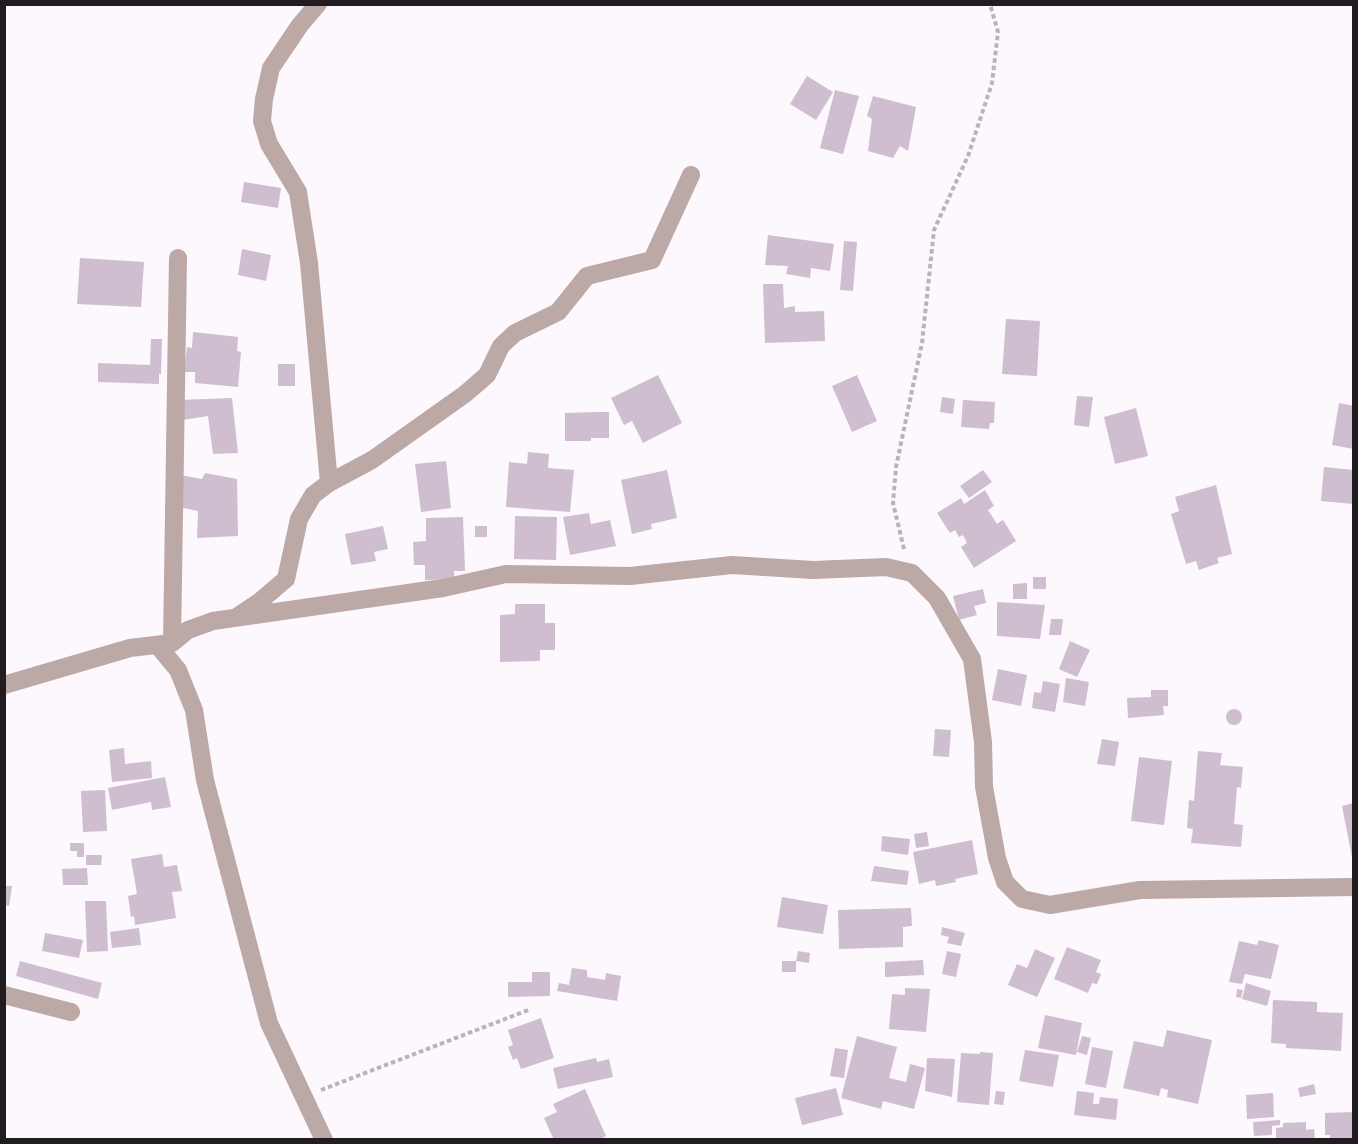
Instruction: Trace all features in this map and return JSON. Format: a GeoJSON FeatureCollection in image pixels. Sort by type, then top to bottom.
{"type":"FeatureCollection","features":[{"type":"Feature","properties":{"kind":"street"},"geometry":{"type":"LineString","coordinates":[[318,4],[300,25],[271,69],[262,121],[269,144],[298,192],[309,263],[329,483]]}},
{"type":"Feature","properties":{"kind":"street"},"geometry":{"type":"LineString","coordinates":[[234,618],[259,602],[286,579],[299,519],[313,495],[329,483],[372,460],[465,394],[487,375],[501,346],[515,333],[558,312],[587,276],[652,260],[691,175]]}},
{"type":"Feature","properties":{"kind":"street"},"geometry":{"type":"LineString","coordinates":[[178,258],[165,645],[194,710],[205,780],[269,1023],[324,1140]]}},
{"type":"Feature","properties":{"kind":"street"},"geometry":{"type":"LineString","coordinates":[[4,685],[130,648],[165,645],[188,630],[213,621],[442,588],[506,574],[630,576],[732,565],[813,570],[886,567],[912,573],[937,598],[972,658],[983,742],[984,787],[997,858],[1005,882],[1022,899],[1050,905],[1140,890],[1353,887]]}},
{"type":"Feature","properties":{"kind":"street"},"geometry":{"type":"LineString","coordinates":[[4,995],[72,1012]]}},
{"type":"Feature","properties":{"kind":"path"},"geometry":{"type":"LineString","coordinates":[[912,573],[899,534],[893,503],[896,467],[922,344],[934,230],[968,156],[992,83],[998,32],[990,4]]}},
{"type":"Feature","properties":{"kind":"path"},"geometry":{"type":"LineString","coordinates":[[304,1096],[531,1009]]}},
{"type":"Feature","properties":{"kind":"building"},"geometry":{"type":"Polygon","coordinates":[[[807,76],[833,92],[816,120],[790,104],[807,76]]]}},
{"type":"Feature","properties":{"kind":"building"},"geometry":{"type":"Polygon","coordinates":[[[835,90],[859,96],[843,154],[820,148],[835,90]]]}},
{"type":"Feature","properties":{"kind":"building"},"geometry":{"type":"Polygon","coordinates":[[[873,96],[916,107],[908,151],[900,146],[893,158],[868,151],[872,119],[867,116],[873,96]]]}},
{"type":"Feature","properties":{"kind":"building"},"geometry":{"type":"Polygon","coordinates":[[[244,182],[281,188],[278,208],[241,202],[244,182]]]}},
{"type":"Feature","properties":{"kind":"building"},"geometry":{"type":"Polygon","coordinates":[[[768,235],[834,244],[830,271],[811,268],[810,278],[786,274],[788,266],[765,265],[768,235]]]}},
{"type":"Feature","properties":{"kind":"building"},"geometry":{"type":"Polygon","coordinates":[[[844,241],[857,242],[853,291],[840,290],[844,241]]]}},
{"type":"Feature","properties":{"kind":"building"},"geometry":{"type":"Polygon","coordinates":[[[242,249],[271,255],[266,281],[238,275],[242,249]]]}},
{"type":"Feature","properties":{"kind":"building"},"geometry":{"type":"Polygon","coordinates":[[[80,258],[144,262],[141,307],[77,304],[80,258]]]}},
{"type":"Feature","properties":{"kind":"building"},"geometry":{"type":"Polygon","coordinates":[[[763,284],[783,284],[784,308],[795,306],[795,312],[824,311],[825,341],[765,343],[763,284]]]}},
{"type":"Feature","properties":{"kind":"building"},"geometry":{"type":"Polygon","coordinates":[[[1006,319],[1040,321],[1037,376],[1002,374],[1006,319]]]}},
{"type":"Feature","properties":{"kind":"building"},"geometry":{"type":"Polygon","coordinates":[[[193,332],[238,337],[237,351],[241,352],[238,387],[195,383],[195,372],[184,372],[187,347],[192,348],[193,332]]]}},
{"type":"Feature","properties":{"kind":"building"},"geometry":{"type":"Polygon","coordinates":[[[151,339],[162,339],[159,384],[98,382],[98,363],[150,365],[151,339]]]}},
{"type":"Feature","properties":{"kind":"building"},"geometry":{"type":"Polygon","coordinates":[[[278,364],[295,364],[295,386],[278,386],[278,364]]]}},
{"type":"Feature","properties":{"kind":"building"},"geometry":{"type":"Polygon","coordinates":[[[658,375],[682,423],[643,443],[632,421],[624,425],[611,398],[658,375]]]}},
{"type":"Feature","properties":{"kind":"building"},"geometry":{"type":"Polygon","coordinates":[[[857,375],[877,421],[852,432],[832,386],[857,375]]]}},
{"type":"Feature","properties":{"kind":"building"},"geometry":{"type":"Polygon","coordinates":[[[1077,396],[1093,397],[1089,427],[1074,425],[1077,396]]]}},
{"type":"Feature","properties":{"kind":"building"},"geometry":{"type":"Polygon","coordinates":[[[942,397],[955,399],[953,414],[940,412],[942,397]]]}},
{"type":"Feature","properties":{"kind":"building"},"geometry":{"type":"Polygon","coordinates":[[[232,398],[238,453],[213,454],[208,416],[182,420],[180,400],[232,398]]]}},
{"type":"Feature","properties":{"kind":"building"},"geometry":{"type":"Polygon","coordinates":[[[963,400],[995,402],[994,423],[990,423],[989,429],[961,427],[963,400]]]}},
{"type":"Feature","properties":{"kind":"building"},"geometry":{"type":"Polygon","coordinates":[[[1339,403],[1354,406],[1354,449],[1332,445],[1339,403]]]}},
{"type":"Feature","properties":{"kind":"building"},"geometry":{"type":"Polygon","coordinates":[[[1136,408],[1148,456],[1115,464],[1104,417],[1136,408]]]}},
{"type":"Feature","properties":{"kind":"building"},"geometry":{"type":"Polygon","coordinates":[[[609,412],[609,438],[565,441],[565,413],[609,412]]]}},
{"type":"Feature","properties":{"kind":"building"},"geometry":{"type":"Polygon","coordinates":[[[528,452],[549,454],[548,468],[574,470],[570,512],[506,507],[509,462],[527,464],[528,452]]]}},
{"type":"Feature","properties":{"kind":"building"},"geometry":{"type":"Polygon","coordinates":[[[446,461],[451,508],[421,512],[415,464],[446,461]]]}},
{"type":"Feature","properties":{"kind":"building"},"geometry":{"type":"Polygon","coordinates":[[[1324,467],[1354,470],[1354,504],[1321,501],[1324,467]]]}},
{"type":"Feature","properties":{"kind":"building"},"geometry":{"type":"Polygon","coordinates":[[[667,470],[677,518],[651,524],[652,529],[632,534],[621,480],[667,470]]]}},
{"type":"Feature","properties":{"kind":"building"},"geometry":{"type":"Polygon","coordinates":[[[983,470],[992,482],[969,498],[960,486],[983,470]]]}},
{"type":"Feature","properties":{"kind":"building"},"geometry":{"type":"Polygon","coordinates":[[[205,473],[237,479],[238,536],[197,538],[198,511],[179,507],[180,475],[202,479],[205,473]]]}},
{"type":"Feature","properties":{"kind":"building"},"geometry":{"type":"Polygon","coordinates":[[[1216,485],[1232,554],[1217,558],[1219,563],[1199,570],[1196,561],[1186,564],[1171,514],[1179,511],[1175,497],[1216,485]]]}},
{"type":"Feature","properties":{"kind":"building"},"geometry":{"type":"Polygon","coordinates":[[[985,490],[994,506],[988,510],[997,524],[1003,520],[1016,541],[974,568],[961,547],[967,543],[963,535],[959,537],[955,530],[950,533],[937,513],[961,498],[964,504],[985,490]]]}},
{"type":"Feature","properties":{"kind":"building"},"geometry":{"type":"Polygon","coordinates":[[[589,513],[591,524],[610,520],[616,546],[570,555],[563,517],[589,513]]]}},
{"type":"Feature","properties":{"kind":"building"},"geometry":{"type":"Polygon","coordinates":[[[515,516],[557,517],[556,560],[514,559],[515,516]]]}},
{"type":"Feature","properties":{"kind":"building"},"geometry":{"type":"Polygon","coordinates":[[[463,517],[465,571],[454,571],[454,579],[425,580],[425,565],[414,565],[413,542],[426,541],[426,518],[463,517]]]}},
{"type":"Feature","properties":{"kind":"building"},"geometry":{"type":"Polygon","coordinates":[[[383,526],[388,549],[374,552],[376,561],[351,565],[345,534],[383,526]]]}},
{"type":"Feature","properties":{"kind":"building"},"geometry":{"type":"Polygon","coordinates":[[[475,526],[487,526],[487,537],[475,537],[475,526]]]}},
{"type":"Feature","properties":{"kind":"building"},"geometry":{"type":"Polygon","coordinates":[[[1033,577],[1046,577],[1046,589],[1033,589],[1033,577]]]}},
{"type":"Feature","properties":{"kind":"building"},"geometry":{"type":"Polygon","coordinates":[[[1027,583],[1027,599],[1013,599],[1013,584],[1027,583]]]}},
{"type":"Feature","properties":{"kind":"building"},"geometry":{"type":"Polygon","coordinates":[[[983,589],[986,603],[974,606],[977,615],[959,620],[953,596],[983,589]]]}},
{"type":"Feature","properties":{"kind":"building"},"geometry":{"type":"Polygon","coordinates":[[[997,602],[1045,605],[1040,639],[997,636],[997,602]]]}},
{"type":"Feature","properties":{"kind":"building"},"geometry":{"type":"Polygon","coordinates":[[[515,604],[545,604],[545,623],[555,623],[555,650],[540,650],[540,661],[500,662],[500,615],[515,614],[515,604]]]}},
{"type":"Feature","properties":{"kind":"building"},"geometry":{"type":"Polygon","coordinates":[[[1051,619],[1063,619],[1061,635],[1049,635],[1051,619]]]}},
{"type":"Feature","properties":{"kind":"building"},"geometry":{"type":"Polygon","coordinates":[[[1070,641],[1090,650],[1077,677],[1059,669],[1070,641]]]}},
{"type":"Feature","properties":{"kind":"building"},"geometry":{"type":"Polygon","coordinates":[[[998,669],[1027,675],[1021,706],[992,700],[998,669]]]}},
{"type":"Feature","properties":{"kind":"building"},"geometry":{"type":"Polygon","coordinates":[[[1066,678],[1089,682],[1085,706],[1063,702],[1066,678]]]}},
{"type":"Feature","properties":{"kind":"building"},"geometry":{"type":"Polygon","coordinates":[[[1043,681],[1060,684],[1055,712],[1032,708],[1034,692],[1041,693],[1043,681]]]}},
{"type":"Feature","properties":{"kind":"building"},"geometry":{"type":"Polygon","coordinates":[[[1151,690],[1168,690],[1168,706],[1163,706],[1164,715],[1128,718],[1127,698],[1151,697],[1151,690]]]}},
{"type":"Feature","properties":{"kind":"building"},"geometry":{"type":"Polygon","coordinates":[[[1234,709],[1240,711],[1242,717],[1240,723],[1234,725],[1228,723],[1226,717],[1228,711],[1234,709]]]}},
{"type":"Feature","properties":{"kind":"building"},"geometry":{"type":"Polygon","coordinates":[[[935,729],[951,730],[949,757],[933,756],[935,729]]]}},
{"type":"Feature","properties":{"kind":"building"},"geometry":{"type":"Polygon","coordinates":[[[1102,739],[1119,742],[1115,766],[1097,764],[1102,739]]]}},
{"type":"Feature","properties":{"kind":"building"},"geometry":{"type":"Polygon","coordinates":[[[124,748],[125,764],[151,761],[152,778],[112,782],[109,750],[124,748]]]}},
{"type":"Feature","properties":{"kind":"building"},"geometry":{"type":"Polygon","coordinates":[[[1198,751],[1222,753],[1220,765],[1243,767],[1241,788],[1237,787],[1234,824],[1243,825],[1241,847],[1191,843],[1193,829],[1187,828],[1189,800],[1194,801],[1198,751]]]}},
{"type":"Feature","properties":{"kind":"building"},"geometry":{"type":"Polygon","coordinates":[[[1139,757],[1172,761],[1164,825],[1131,821],[1139,757]]]}},
{"type":"Feature","properties":{"kind":"building"},"geometry":{"type":"Polygon","coordinates":[[[165,777],[171,807],[152,810],[151,802],[112,810],[108,788],[165,777]]]}},
{"type":"Feature","properties":{"kind":"building"},"geometry":{"type":"Polygon","coordinates":[[[105,790],[107,831],[83,832],[81,791],[105,790]]]}},
{"type":"Feature","properties":{"kind":"building"},"geometry":{"type":"Polygon","coordinates":[[[1354,803],[1354,857],[1352,857],[1342,806],[1354,803]]]}},
{"type":"Feature","properties":{"kind":"building"},"geometry":{"type":"Polygon","coordinates":[[[927,832],[929,846],[916,848],[914,834],[927,832]]]}},
{"type":"Feature","properties":{"kind":"building"},"geometry":{"type":"Polygon","coordinates":[[[882,836],[910,839],[908,855],[881,851],[882,836]]]}},
{"type":"Feature","properties":{"kind":"building"},"geometry":{"type":"Polygon","coordinates":[[[972,840],[978,874],[936,886],[935,880],[919,884],[913,852],[972,840]]]}},
{"type":"Feature","properties":{"kind":"building"},"geometry":{"type":"Polygon","coordinates":[[[70,843],[84,843],[84,857],[77,857],[77,851],[70,851],[70,843]]]}},
{"type":"Feature","properties":{"kind":"building"},"geometry":{"type":"Polygon","coordinates":[[[162,854],[164,867],[177,865],[182,891],[172,892],[176,918],[135,925],[134,916],[131,917],[128,896],[137,894],[131,859],[162,854]]]}},
{"type":"Feature","properties":{"kind":"building"},"geometry":{"type":"Polygon","coordinates":[[[86,855],[102,855],[101,865],[86,865],[86,855]]]}},
{"type":"Feature","properties":{"kind":"building"},"geometry":{"type":"Polygon","coordinates":[[[874,866],[909,871],[907,885],[871,881],[874,866]]]}},
{"type":"Feature","properties":{"kind":"building"},"geometry":{"type":"Polygon","coordinates":[[[87,868],[88,885],[63,885],[62,869],[87,868]]]}},
{"type":"Feature","properties":{"kind":"building"},"geometry":{"type":"Polygon","coordinates":[[[4,886],[12,886],[9,906],[4,905],[4,886]]]}},
{"type":"Feature","properties":{"kind":"building"},"geometry":{"type":"Polygon","coordinates":[[[782,897],[828,905],[823,934],[777,927],[782,897]]]}},
{"type":"Feature","properties":{"kind":"building"},"geometry":{"type":"Polygon","coordinates":[[[85,901],[106,901],[108,951],[87,952],[85,901]]]}},
{"type":"Feature","properties":{"kind":"building"},"geometry":{"type":"Polygon","coordinates":[[[911,908],[912,926],[903,927],[903,947],[839,949],[838,910],[911,908]]]}},
{"type":"Feature","properties":{"kind":"building"},"geometry":{"type":"Polygon","coordinates":[[[942,927],[965,933],[961,946],[947,943],[949,937],[941,935],[942,927]]]}},
{"type":"Feature","properties":{"kind":"building"},"geometry":{"type":"Polygon","coordinates":[[[139,928],[141,945],[112,948],[110,932],[139,928]]]}},
{"type":"Feature","properties":{"kind":"building"},"geometry":{"type":"Polygon","coordinates":[[[45,933],[83,940],[79,958],[42,951],[45,933]]]}},
{"type":"Feature","properties":{"kind":"building"},"geometry":{"type":"Polygon","coordinates":[[[1259,940],[1279,945],[1271,979],[1245,974],[1242,984],[1229,982],[1239,941],[1257,945],[1259,940]]]}},
{"type":"Feature","properties":{"kind":"building"},"geometry":{"type":"Polygon","coordinates":[[[1067,947],[1101,960],[1096,972],[1101,974],[1097,984],[1092,983],[1088,993],[1054,979],[1067,947]]]}},
{"type":"Feature","properties":{"kind":"building"},"geometry":{"type":"Polygon","coordinates":[[[1035,949],[1055,958],[1037,997],[1008,985],[1017,964],[1027,968],[1035,949]]]}},
{"type":"Feature","properties":{"kind":"building"},"geometry":{"type":"Polygon","coordinates":[[[798,951],[810,953],[809,963],[796,961],[798,951]]]}},
{"type":"Feature","properties":{"kind":"building"},"geometry":{"type":"Polygon","coordinates":[[[947,951],[961,954],[956,977],[942,974],[947,951]]]}},
{"type":"Feature","properties":{"kind":"building"},"geometry":{"type":"Polygon","coordinates":[[[923,960],[924,975],[885,977],[885,962],[923,960]]]}},
{"type":"Feature","properties":{"kind":"building"},"geometry":{"type":"Polygon","coordinates":[[[20,961],[102,983],[98,999],[16,976],[20,961]]]}},
{"type":"Feature","properties":{"kind":"building"},"geometry":{"type":"Polygon","coordinates":[[[782,961],[796,961],[796,972],[782,972],[782,961]]]}},
{"type":"Feature","properties":{"kind":"building"},"geometry":{"type":"Polygon","coordinates":[[[572,968],[587,970],[587,977],[605,980],[606,973],[621,976],[617,1001],[557,991],[559,983],[569,985],[572,968]]]}},
{"type":"Feature","properties":{"kind":"building"},"geometry":{"type":"Polygon","coordinates":[[[532,972],[550,972],[550,996],[508,997],[508,982],[532,982],[532,972]]]}},
{"type":"Feature","properties":{"kind":"building"},"geometry":{"type":"Polygon","coordinates":[[[1246,983],[1271,991],[1267,1006],[1242,999],[1246,983]]]}},
{"type":"Feature","properties":{"kind":"building"},"geometry":{"type":"Polygon","coordinates":[[[905,988],[930,989],[926,1032],[889,1029],[892,994],[905,995],[905,988]]]}},
{"type":"Feature","properties":{"kind":"building"},"geometry":{"type":"Polygon","coordinates":[[[1237,989],[1243,990],[1241,998],[1236,997],[1237,989]]]}},
{"type":"Feature","properties":{"kind":"building"},"geometry":{"type":"Polygon","coordinates":[[[1273,1000],[1317,1002],[1317,1012],[1343,1013],[1341,1051],[1286,1048],[1286,1044],[1271,1043],[1273,1000]]]}},
{"type":"Feature","properties":{"kind":"building"},"geometry":{"type":"Polygon","coordinates":[[[1045,1015],[1082,1023],[1076,1055],[1038,1048],[1045,1015]]]}},
{"type":"Feature","properties":{"kind":"building"},"geometry":{"type":"Polygon","coordinates":[[[541,1018],[554,1058],[521,1069],[517,1058],[513,1060],[508,1047],[513,1045],[508,1030],[541,1018]]]}},
{"type":"Feature","properties":{"kind":"building"},"geometry":{"type":"Polygon","coordinates":[[[1167,1030],[1212,1040],[1198,1104],[1167,1097],[1168,1090],[1161,1088],[1159,1096],[1123,1088],[1134,1041],[1163,1047],[1167,1030]]]}},
{"type":"Feature","properties":{"kind":"building"},"geometry":{"type":"Polygon","coordinates":[[[857,1036],[897,1047],[889,1078],[906,1082],[910,1064],[925,1068],[914,1109],[883,1101],[881,1109],[841,1098],[857,1036]]]}},
{"type":"Feature","properties":{"kind":"building"},"geometry":{"type":"Polygon","coordinates":[[[1082,1036],[1091,1038],[1087,1055],[1077,1052],[1082,1036]]]}},
{"type":"Feature","properties":{"kind":"building"},"geometry":{"type":"Polygon","coordinates":[[[1092,1047],[1113,1051],[1106,1088],[1085,1084],[1092,1047]]]}},
{"type":"Feature","properties":{"kind":"building"},"geometry":{"type":"Polygon","coordinates":[[[835,1048],[848,1050],[844,1078],[830,1076],[835,1048]]]}},
{"type":"Feature","properties":{"kind":"building"},"geometry":{"type":"Polygon","coordinates":[[[1025,1050],[1059,1055],[1053,1087],[1019,1081],[1025,1050]]]}},
{"type":"Feature","properties":{"kind":"building"},"geometry":{"type":"Polygon","coordinates":[[[980,1052],[993,1053],[989,1105],[957,1102],[961,1053],[980,1054],[980,1052]]]}},
{"type":"Feature","properties":{"kind":"building"},"geometry":{"type":"Polygon","coordinates":[[[596,1058],[597,1062],[609,1059],[613,1077],[558,1089],[553,1068],[596,1058]]]}},
{"type":"Feature","properties":{"kind":"building"},"geometry":{"type":"Polygon","coordinates":[[[927,1058],[955,1059],[952,1097],[925,1091],[927,1058]]]}},
{"type":"Feature","properties":{"kind":"building"},"geometry":{"type":"Polygon","coordinates":[[[1314,1084],[1316,1094],[1300,1097],[1298,1088],[1314,1084]]]}},
{"type":"Feature","properties":{"kind":"building"},"geometry":{"type":"Polygon","coordinates":[[[836,1088],[843,1115],[802,1125],[795,1098],[836,1088]]]}},
{"type":"Feature","properties":{"kind":"building"},"geometry":{"type":"Polygon","coordinates":[[[585,1089],[606,1136],[599,1140],[554,1140],[544,1118],[557,1112],[553,1104],[585,1089]]]}},
{"type":"Feature","properties":{"kind":"building"},"geometry":{"type":"Polygon","coordinates":[[[996,1091],[1005,1092],[1003,1105],[994,1104],[996,1091]]]}},
{"type":"Feature","properties":{"kind":"building"},"geometry":{"type":"Polygon","coordinates":[[[1077,1091],[1094,1093],[1093,1104],[1099,1104],[1100,1097],[1118,1099],[1116,1120],[1074,1115],[1077,1091]]]}},
{"type":"Feature","properties":{"kind":"building"},"geometry":{"type":"Polygon","coordinates":[[[1273,1093],[1274,1117],[1247,1119],[1246,1095],[1273,1093]]]}},
{"type":"Feature","properties":{"kind":"building"},"geometry":{"type":"Polygon","coordinates":[[[1354,1112],[1354,1140],[1330,1140],[1330,1135],[1325,1135],[1325,1113],[1354,1112]]]}},
{"type":"Feature","properties":{"kind":"building"},"geometry":{"type":"Polygon","coordinates":[[[1280,1120],[1280,1125],[1272,1126],[1272,1135],[1254,1136],[1253,1122],[1280,1120]]]}},
{"type":"Feature","properties":{"kind":"building"},"geometry":{"type":"Polygon","coordinates":[[[1306,1122],[1306,1130],[1314,1129],[1315,1140],[1276,1140],[1276,1128],[1283,1127],[1283,1123],[1306,1122]]]}}]}
